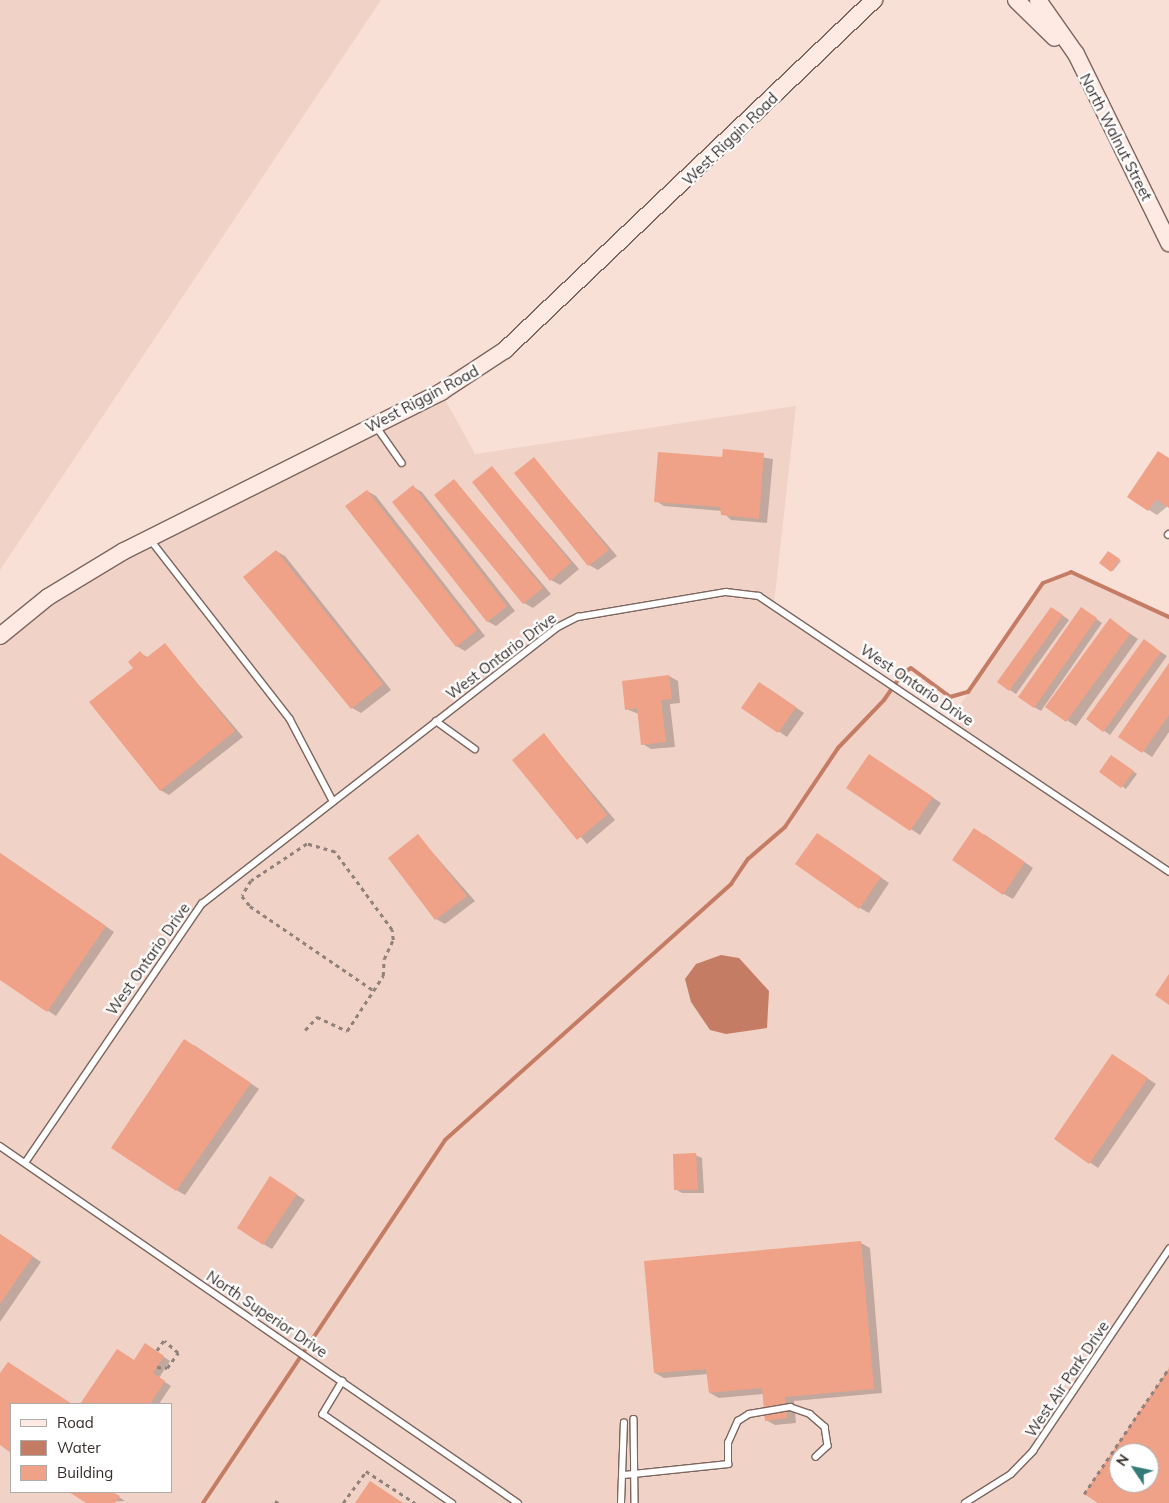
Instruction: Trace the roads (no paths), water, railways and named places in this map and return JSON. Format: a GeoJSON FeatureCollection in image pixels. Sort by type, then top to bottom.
{"type":"FeatureCollection","features":[{"type":"Feature","properties":{"kind":"street","name":"West Riggin Road"},"geometry":{"type":"LineString","coordinates":[[0,636],[73,580],[150,538],[472,374],[534,327],[874,0]]}},
{"type":"Feature","properties":{"kind":"street","name":"North Walnut Street"},"geometry":{"type":"LineString","coordinates":[[1016,0],[1075,59]]}},
{"type":"Feature","properties":{"kind":"street","name":"North Walnut Street"},"geometry":{"type":"LineString","coordinates":[[1038,0],[1075,59],[1169,243]]}},
{"type":"Feature","properties":{"kind":"lane"},"geometry":{"type":"LineString","coordinates":[[375,425],[402,463]]}},
{"type":"Feature","properties":{"kind":"lane"},"geometry":{"type":"LineString","coordinates":[[150,538],[290,719],[333,801]]}},
{"type":"Feature","properties":{"kind":"lane","name":"West Ontario Drive"},"geometry":{"type":"LineString","coordinates":[[24,1163],[193,913],[436,720],[556,628],[578,617],[726,592],[750,593],[774,604],[1169,871]]}},
{"type":"Feature","properties":{"kind":"lane"},"geometry":{"type":"LineString","coordinates":[[436,720],[475,750]]}},
{"type":"Feature","properties":{"kind":"lane","name":"North Superior Drive"},"geometry":{"type":"LineString","coordinates":[[0,1146],[518,1503]]}},
{"type":"Feature","properties":{"kind":"lane","name":"West Air Park Drive"},"geometry":{"type":"LineString","coordinates":[[965,1503],[1011,1474],[1033,1450],[1169,1249]]}},
{"type":"Feature","properties":{"kind":"lane"},"geometry":{"type":"LineString","coordinates":[[343,1381],[323,1414],[452,1503]]}},
{"type":"Feature","properties":{"kind":"lane"},"geometry":{"type":"LineString","coordinates":[[624,1475],[728,1464],[731,1433],[738,1421],[749,1414],[790,1407],[810,1414],[825,1427],[828,1446],[816,1457]]}},
{"type":"Feature","properties":{"kind":"lane"},"geometry":{"type":"LineString","coordinates":[[634,1419],[635,1503]]}},
{"type":"Feature","properties":{"kind":"lane"},"geometry":{"type":"LineString","coordinates":[[621,1503],[624,1475],[624,1423]]}},
{"type":"Feature","properties":{"kind":"water"},"geometry":{"type":"Polygon","coordinates":[[[721,955],[739,958],[769,991],[767,1028],[726,1034],[710,1030],[691,1002],[685,979],[696,964],[721,955]]]}},
{"type":"Feature","properties":{"kind":"waterway"},"geometry":{"type":"LineString","coordinates":[[203,1503],[445,1140],[731,884],[748,859],[785,827],[838,748],[884,700],[903,673],[911,668],[950,697],[968,692],[1043,583],[1071,572],[1169,617]]}}]}
